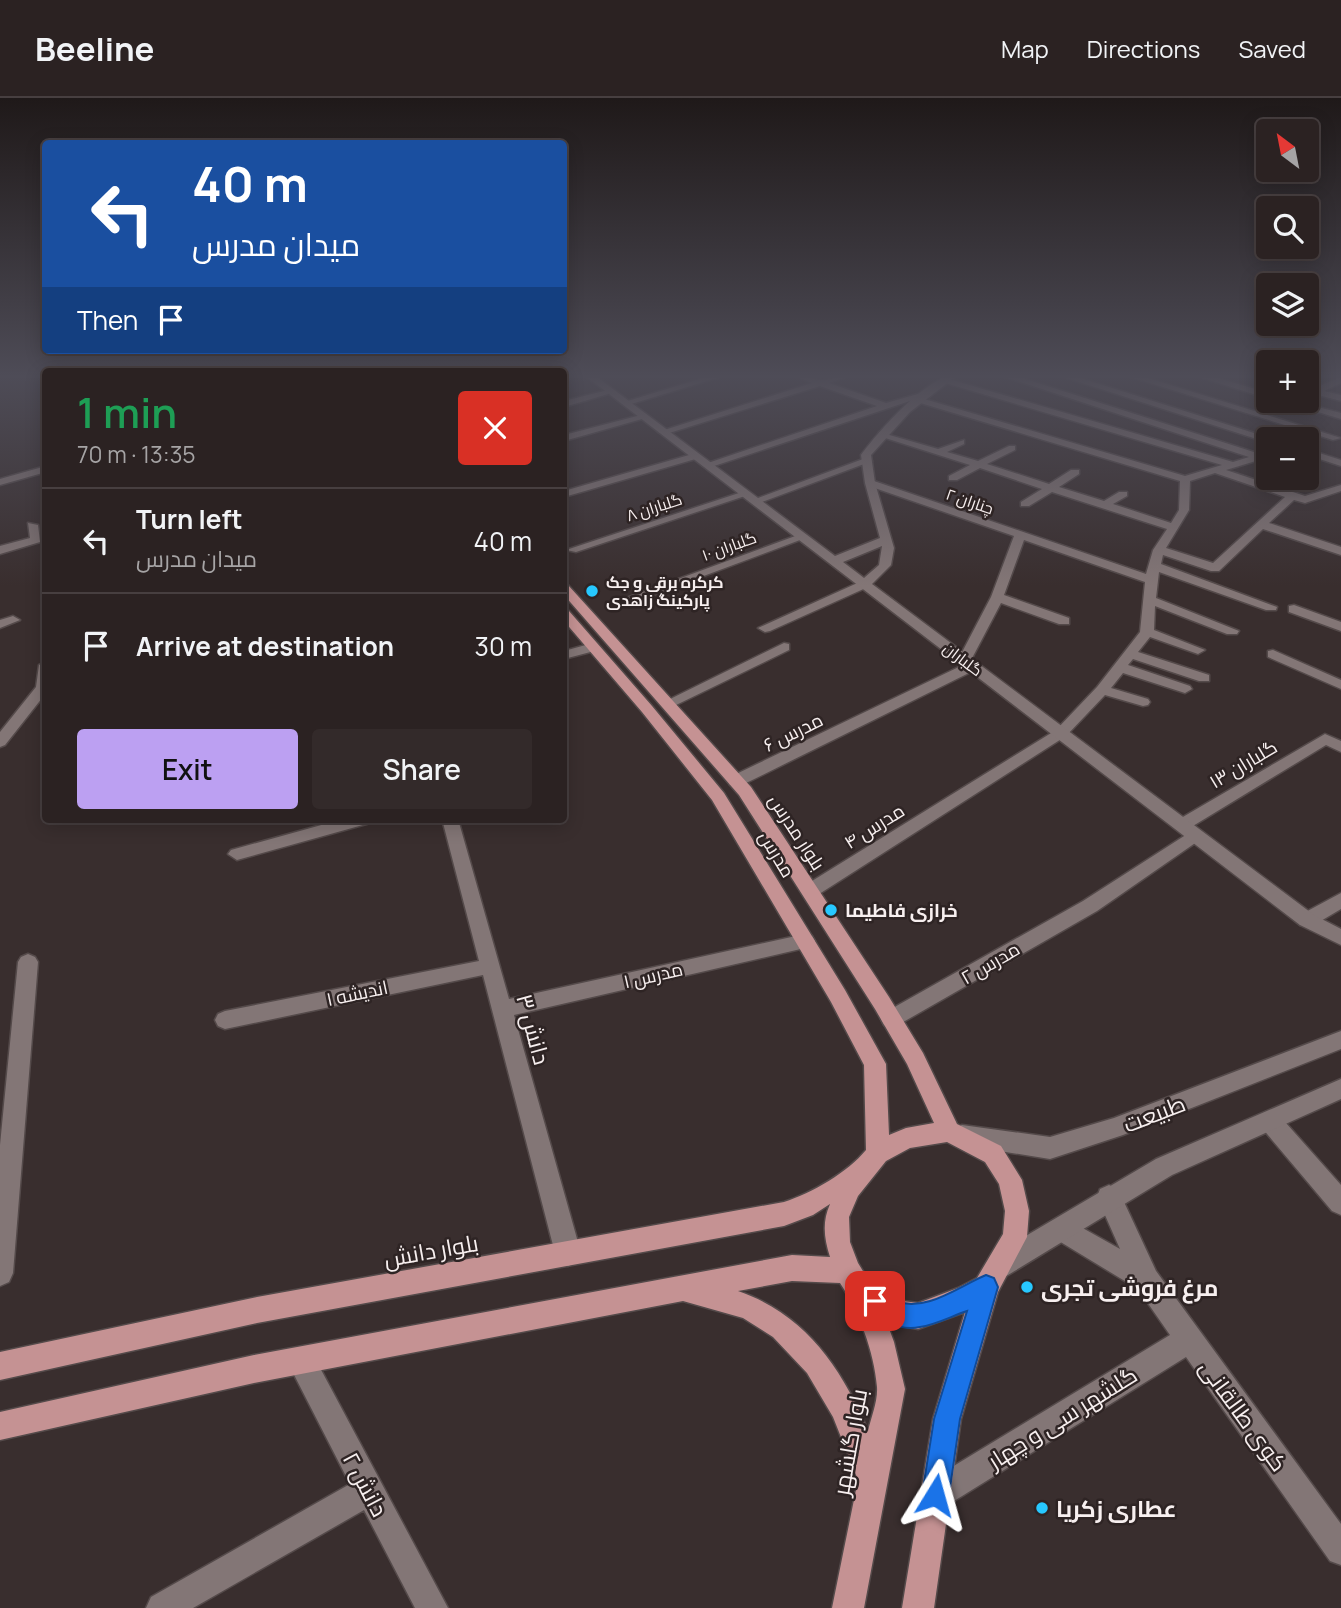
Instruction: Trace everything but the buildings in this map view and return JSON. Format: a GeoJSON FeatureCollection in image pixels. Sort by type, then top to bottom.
{"type":"FeatureCollection","features":[{"type":"Feature","properties":{"kind":"main road","name":"مدرس"},"geometry":{"type":"LineString","coordinates":[[568,608],[593,647],[718,797],[875,1064],[871,1162]]}},
{"type":"Feature","properties":{"kind":"main road","name":"بلوار مدرس"},"geometry":{"type":"LineString","coordinates":[[568,608],[669,703],[736,781],[891,1019],[955,1133]]}},
{"type":"Feature","properties":{"kind":"main road"},"geometry":{"type":"LineString","coordinates":[[918,1608],[947,1419],[992,1277],[1015,1237],[1017,1211],[1010,1180],[993,1154],[955,1133],[906,1138],[871,1162],[850,1188],[837,1217],[838,1242],[853,1280],[891,1312],[918,1316],[965,1299],[992,1277]]}},
{"type":"Feature","properties":{"kind":"main road","name":"بلوار دانش"},"geometry":{"type":"LineString","coordinates":[[0,1366],[257,1310],[784,1214],[804,1206],[871,1162]]}},
{"type":"Feature","properties":{"kind":"main road"},"geometry":{"type":"LineString","coordinates":[[0,1426],[301,1361],[793,1268],[853,1280]]}},
{"type":"Feature","properties":{"kind":"main road","name":"بلوار گلشهر"},"geometry":{"type":"LineString","coordinates":[[848,1608],[891,1389],[881,1342],[853,1280]]}},
{"type":"Feature","properties":{"kind":"main road"},"geometry":{"type":"LineString","coordinates":[[684,1289],[758,1311],[798,1338],[848,1413],[873,1479]]}},
{"type":"Feature","properties":{"kind":"street","name":"گلباران"},"geometry":{"type":"LineString","coordinates":[[680,444],[1307,919],[1341,938]]}},
{"type":"Feature","properties":{"kind":"street"},"geometry":{"type":"LineString","coordinates":[[707,465],[770,444]]}},
{"type":"Feature","properties":{"kind":"street"},"geometry":{"type":"LineString","coordinates":[[765,628],[864,584],[884,569],[889,559],[888,548],[870,483],[866,455],[874,444]]}},
{"type":"Feature","properties":{"kind":"street"},"geometry":{"type":"LineString","coordinates":[[915,444],[1173,527]]}},
{"type":"Feature","properties":{"kind":"street"},"geometry":{"type":"LineString","coordinates":[[938,452],[955,444]]}},
{"type":"Feature","properties":{"kind":"street"},"geometry":{"type":"LineString","coordinates":[[1070,444],[1185,479],[1256,457]]}},
{"type":"Feature","properties":{"kind":"street"},"geometry":{"type":"LineString","coordinates":[[1164,444],[1230,464]]}},
{"type":"Feature","properties":{"kind":"street"},"geometry":{"type":"LineString","coordinates":[[1228,444],[1256,453]]}},
{"type":"Feature","properties":{"kind":"street"},"geometry":{"type":"LineString","coordinates":[[953,478],[1012,448]]}},
{"type":"Feature","properties":{"kind":"street"},"geometry":{"type":"LineString","coordinates":[[567,493],[696,456]]}},
{"type":"Feature","properties":{"kind":"street"},"geometry":{"type":"LineString","coordinates":[[1319,456],[1341,463]]}},
{"type":"Feature","properties":{"kind":"street","name":"گلباران ۸"},"geometry":{"type":"LineString","coordinates":[[572,550],[817,480],[867,461]]}},
{"type":"Feature","properties":{"kind":"street"},"geometry":{"type":"LineString","coordinates":[[0,474],[42,462]]}},
{"type":"Feature","properties":{"kind":"street"},"geometry":{"type":"LineString","coordinates":[[0,482],[42,470]]}},
{"type":"Feature","properties":{"kind":"street"},"geometry":{"type":"LineString","coordinates":[[1215,470],[1305,500],[1341,488]]}},
{"type":"Feature","properties":{"kind":"street"},"geometry":{"type":"LineString","coordinates":[[1025,504],[1075,472]]}},
{"type":"Feature","properties":{"kind":"street"},"geometry":{"type":"LineString","coordinates":[[1185,479],[1184,510],[1159,550],[1151,580],[1147,632],[1198,650]]}},
{"type":"Feature","properties":{"kind":"street","name":"۲ چناران"},"geometry":{"type":"LineString","coordinates":[[870,483],[1151,580]]}},
{"type":"Feature","properties":{"kind":"street"},"geometry":{"type":"LineString","coordinates":[[1105,505],[1123,494]]}},
{"type":"Feature","properties":{"kind":"street"},"geometry":{"type":"LineString","coordinates":[[1159,550],[1215,568],[1292,496]]}},
{"type":"Feature","properties":{"kind":"street"},"geometry":{"type":"LineString","coordinates":[[1120,522],[1131,513]]}},
{"type":"Feature","properties":{"kind":"street"},"geometry":{"type":"LineString","coordinates":[[1263,525],[1341,551]]}},
{"type":"Feature","properties":{"kind":"street"},"geometry":{"type":"LineString","coordinates":[[0,550],[36,540],[32,526]]}},
{"type":"Feature","properties":{"kind":"street"},"geometry":{"type":"LineString","coordinates":[[968,663],[1020,535]]}},
{"type":"Feature","properties":{"kind":"street","name":"گلباران ۱۰"},"geometry":{"type":"LineString","coordinates":[[627,600],[802,537]]}},
{"type":"Feature","properties":{"kind":"street"},"geometry":{"type":"LineString","coordinates":[[834,561],[884,540]]}},
{"type":"Feature","properties":{"kind":"street"},"geometry":{"type":"LineString","coordinates":[[1155,566],[1271,607]]}},
{"type":"Feature","properties":{"kind":"street"},"geometry":{"type":"LineString","coordinates":[[997,597],[1064,621]]}},
{"type":"Feature","properties":{"kind":"street"},"geometry":{"type":"LineString","coordinates":[[1150,600],[1232,631]]}},
{"type":"Feature","properties":{"kind":"street"},"geometry":{"type":"LineString","coordinates":[[1294,609],[1341,627]]}},
{"type":"Feature","properties":{"kind":"street","name":"مدرس ۴"},"geometry":{"type":"LineString","coordinates":[[810,891],[1061,733],[1102,691],[1147,632]]}},
{"type":"Feature","properties":{"kind":"street"},"geometry":{"type":"LineString","coordinates":[[567,654],[593,647]]}},
{"type":"Feature","properties":{"kind":"street"},"geometry":{"type":"LineString","coordinates":[[669,703],[784,647]]}},
{"type":"Feature","properties":{"kind":"street"},"geometry":{"type":"LineString","coordinates":[[1130,654],[1204,678]]}},
{"type":"Feature","properties":{"kind":"street"},"geometry":{"type":"LineString","coordinates":[[1273,654],[1341,685]]}},
{"type":"Feature","properties":{"kind":"street","name":"مدرس ۶"},"geometry":{"type":"LineString","coordinates":[[736,781],[867,717],[968,663]]}},
{"type":"Feature","properties":{"kind":"street"},"geometry":{"type":"LineString","coordinates":[[1120,667],[1185,690]]}},
{"type":"Feature","properties":{"kind":"street"},"geometry":{"type":"LineString","coordinates":[[0,742],[42,688]]}},
{"type":"Feature","properties":{"kind":"street"},"geometry":{"type":"LineString","coordinates":[[1102,691],[1143,702]]}},
{"type":"Feature","properties":{"kind":"street"},"geometry":{"type":"LineString","coordinates":[[27,710],[42,705]]}},
{"type":"Feature","properties":{"kind":"street","name":"۱۳ گلباران"},"geometry":{"type":"LineString","coordinates":[[1090,906],[1189,830],[1325,739],[1341,747]]}},
{"type":"Feature","properties":{"kind":"street"},"geometry":{"type":"LineString","coordinates":[[237,854],[349,823]]}},
{"type":"Feature","properties":{"kind":"street","name":"دانش ۳"},"geometry":{"type":"LineString","coordinates":[[451,823],[568,1253]]}},
{"type":"Feature","properties":{"kind":"street"},"geometry":{"type":"LineString","coordinates":[[1341,900],[1307,919],[1341,948]]}},
{"type":"Feature","properties":{"kind":"street","name":"مدرس ۲"},"geometry":{"type":"LineString","coordinates":[[891,1019],[1090,906]]}},
{"type":"Feature","properties":{"kind":"street","name":"مدرس ۱"},"geometry":{"type":"LineString","coordinates":[[502,1009],[805,941]]}},
{"type":"Feature","properties":{"kind":"street"},"geometry":{"type":"LineString","coordinates":[[0,1273],[28,962]]}},
{"type":"Feature","properties":{"kind":"street","name":"اندیشه ۱"},"geometry":{"type":"LineString","coordinates":[[225,1020],[490,966]]}},
{"type":"Feature","properties":{"kind":"street","name":"طبیعت"},"geometry":{"type":"LineString","coordinates":[[955,1133],[1050,1148],[1115,1128],[1341,1040]]}},
{"type":"Feature","properties":{"kind":"street"},"geometry":{"type":"LineString","coordinates":[[992,1277],[1109,1197],[1166,1166],[1341,1090]]}},
{"type":"Feature","properties":{"kind":"street"},"geometry":{"type":"LineString","coordinates":[[1270,1121],[1341,1203]]}},
{"type":"Feature","properties":{"kind":"street"},"geometry":{"type":"LineString","coordinates":[[1109,1197],[1147,1280]]}},
{"type":"Feature","properties":{"kind":"street"},"geometry":{"type":"LineString","coordinates":[[1063,1229],[1147,1280]]}},
{"type":"Feature","properties":{"kind":"street","name":"کوی طالقانی"},"geometry":{"type":"LineString","coordinates":[[1147,1280],[1341,1550]]}},
{"type":"Feature","properties":{"kind":"street","name":"گلشهر سی و چهار"},"geometry":{"type":"LineString","coordinates":[[935,1495],[1189,1339]]}},
{"type":"Feature","properties":{"kind":"street","name":"۲ دانش"},"geometry":{"type":"LineString","coordinates":[[301,1361],[432,1608]]}},
{"type":"Feature","properties":{"kind":"street"},"geometry":{"type":"LineString","coordinates":[[162,1608],[369,1490]]}},
{"type":"Feature","properties":{"kind":"place","name":"کرکره برقی و جک پارکینگ زاهدی"},"geometry":{"type":"Point","coordinates":[592,591]}},
{"type":"Feature","properties":{"kind":"place","name":"خرازی فاطیما"},"geometry":{"type":"Point","coordinates":[831,910]}},
{"type":"Feature","properties":{"kind":"place","name":"مرغ فروشی تجری"},"geometry":{"type":"Point","coordinates":[1027,1287]}},
{"type":"Feature","properties":{"kind":"place","name":"عطاری زکریا"},"geometry":{"type":"Point","coordinates":[1042,1508]}},
{"type":"Feature","properties":{"kind":"route"},"geometry":{"type":"LineString","coordinates":[[875,1301],[891,1312],[918,1316],[965,1299],[986,1287],[947,1419],[935,1495]]}}]}
